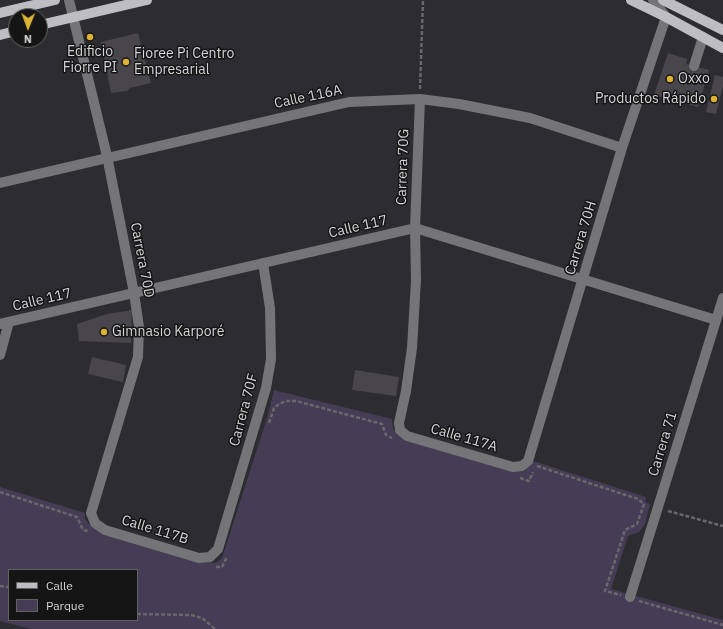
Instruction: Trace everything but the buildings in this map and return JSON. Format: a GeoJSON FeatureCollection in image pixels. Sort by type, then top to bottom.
{"type":"FeatureCollection","features":[{"type":"Feature","properties":{"kind":"main road"},"geometry":{"type":"LineString","coordinates":[[0,13],[55,0]]}},
{"type":"Feature","properties":{"kind":"main road"},"geometry":{"type":"LineString","coordinates":[[48,23],[147,0]]}},
{"type":"Feature","properties":{"kind":"main road"},"geometry":{"type":"LineString","coordinates":[[631,0],[723,48]]}},
{"type":"Feature","properties":{"kind":"main road"},"geometry":{"type":"LineString","coordinates":[[663,0],[723,30]]}},
{"type":"Feature","properties":{"kind":"street","name":"Carrera 70D"},"geometry":{"type":"LineString","coordinates":[[69,0],[107,156],[134,293],[139,327],[138,358],[91,513],[93,528]]}},
{"type":"Feature","properties":{"kind":"street"},"geometry":{"type":"LineString","coordinates":[[653,0],[666,17]]}},
{"type":"Feature","properties":{"kind":"street","name":"Carrera 70H"},"geometry":{"type":"LineString","coordinates":[[522,466],[528,461],[622,148],[666,17]]}},
{"type":"Feature","properties":{"kind":"street"},"geometry":{"type":"LineString","coordinates":[[694,66],[703,37]]}},
{"type":"Feature","properties":{"kind":"street","name":"Calle 116A"},"geometry":{"type":"LineString","coordinates":[[0,183],[107,156],[349,102],[420,99],[459,104],[530,118],[622,148]]}},
{"type":"Feature","properties":{"kind":"street","name":"Carrera 70G"},"geometry":{"type":"LineString","coordinates":[[400,430],[399,423],[406,390],[412,340],[416,280],[415,228],[420,99]]}},
{"type":"Feature","properties":{"kind":"street"},"geometry":{"type":"LineString","coordinates":[[415,228],[583,281],[716,320]]}},
{"type":"Feature","properties":{"kind":"street","name":"Calle 117"},"geometry":{"type":"LineString","coordinates":[[5,323],[415,228]]}},
{"type":"Feature","properties":{"kind":"street","name":"Carrera 70F"},"geometry":{"type":"LineString","coordinates":[[210,562],[218,549],[266,388],[271,359],[270,308],[263,263]]}},
{"type":"Feature","properties":{"kind":"street","name":"Carrera 71"},"geometry":{"type":"LineString","coordinates":[[630,597],[723,298]]}},
{"type":"Feature","properties":{"kind":"street"},"geometry":{"type":"LineString","coordinates":[[0,354],[5,323]]}},
{"type":"Feature","properties":{"kind":"street","name":"Calle 117A"},"geometry":{"type":"LineString","coordinates":[[400,430],[406,436],[513,467],[522,466]]}},
{"type":"Feature","properties":{"kind":"street","name":"Calle 117B"},"geometry":{"type":"LineString","coordinates":[[93,528],[210,562]]}},
{"type":"Feature","properties":{"kind":"path"},"geometry":{"type":"LineString","coordinates":[[420,99],[423,0]]}},
{"type":"Feature","properties":{"kind":"path"},"geometry":{"type":"LineString","coordinates":[[266,430],[274,408],[286,400],[296,401],[382,424],[386,435],[397,441]]}},
{"type":"Feature","properties":{"kind":"path"},"geometry":{"type":"LineString","coordinates":[[515,476],[529,481],[535,466],[638,499],[644,504],[723,526]]}},
{"type":"Feature","properties":{"kind":"path"},"geometry":{"type":"LineString","coordinates":[[0,492],[77,517],[83,530],[93,528]]}},
{"type":"Feature","properties":{"kind":"path"},"geometry":{"type":"LineString","coordinates":[[644,504],[637,524],[625,530],[605,591],[723,625]]}},
{"type":"Feature","properties":{"kind":"path"},"geometry":{"type":"LineString","coordinates":[[210,562],[222,567],[228,556]]}},
{"type":"Feature","properties":{"kind":"path"},"geometry":{"type":"LineString","coordinates":[[138,614],[191,615],[202,618],[215,629]]}},
{"type":"Feature","properties":{"kind":"green space"},"geometry":{"type":"Polygon","coordinates":[[[274,390],[392,419],[393,429],[401,437],[511,471],[525,471],[533,461],[646,497],[645,502],[650,504],[645,524],[639,532],[628,536],[611,589],[723,620],[723,629],[31,629],[0,621],[0,487],[85,513],[85,519],[90,525],[214,563],[222,558],[267,418],[274,390]]]}},
{"type":"Feature","properties":{"kind":"tunnel"},"geometry":{"type":"LineString","coordinates":[[685,98],[694,66]]}},
{"type":"Feature","properties":{"kind":"place","name":"Edificio Fiorre PI"},"geometry":{"type":"Point","coordinates":[90,37]}},
{"type":"Feature","properties":{"kind":"place","name":"Fioree Pi Centro Empresarial"},"geometry":{"type":"Point","coordinates":[126,62]}},
{"type":"Feature","properties":{"kind":"place","name":"Oxxo"},"geometry":{"type":"Point","coordinates":[670,79]}},
{"type":"Feature","properties":{"kind":"place","name":"Productos Rápido"},"geometry":{"type":"Point","coordinates":[714,99]}},
{"type":"Feature","properties":{"kind":"place","name":"Gimnasio Karporé"},"geometry":{"type":"Point","coordinates":[104,332]}}]}
